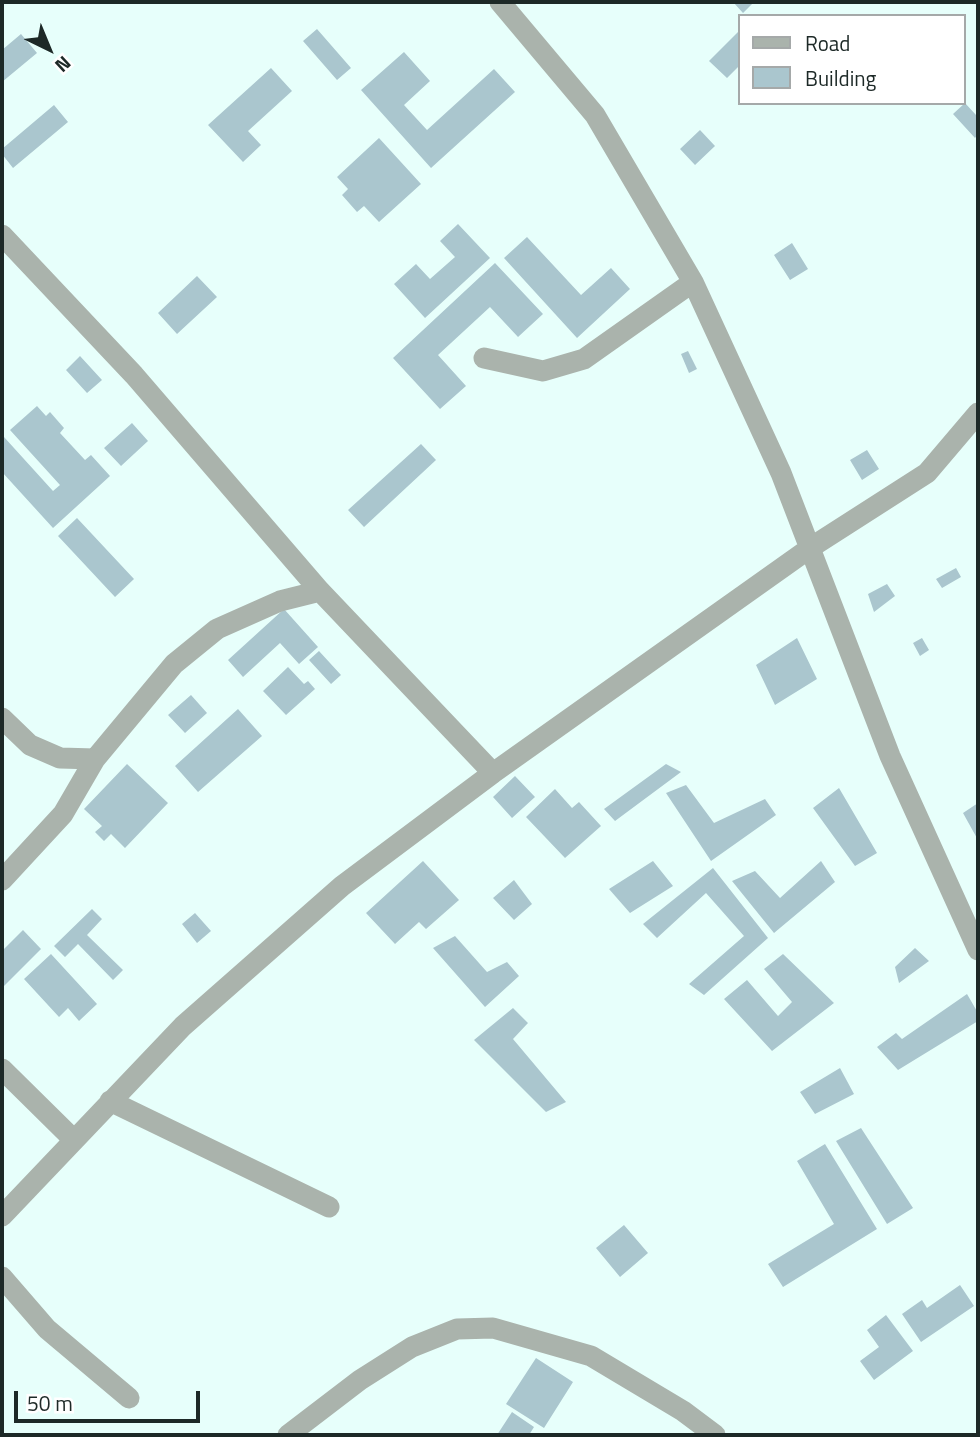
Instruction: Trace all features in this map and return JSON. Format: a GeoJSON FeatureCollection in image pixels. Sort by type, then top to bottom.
{"type":"FeatureCollection","features":[{"type":"Feature","properties":{"kind":"street"},"geometry":{"type":"LineString","coordinates":[[500,2],[595,115],[693,282],[781,473],[890,756],[978,950]]}},
{"type":"Feature","properties":{"kind":"street"},"geometry":{"type":"LineString","coordinates":[[2,235],[134,375],[320,591],[494,773]]}},
{"type":"Feature","properties":{"kind":"street"},"geometry":{"type":"LineString","coordinates":[[484,358],[543,372],[584,359],[693,282]]}},
{"type":"Feature","properties":{"kind":"street"},"geometry":{"type":"LineString","coordinates":[[2,1216],[183,1027],[342,886],[494,773],[810,548],[927,472],[978,413]]}},
{"type":"Feature","properties":{"kind":"street"},"geometry":{"type":"LineString","coordinates":[[2,880],[63,814],[95,759],[174,664],[217,629],[280,601],[320,591]]}},
{"type":"Feature","properties":{"kind":"street"},"geometry":{"type":"LineString","coordinates":[[2,718],[30,745],[60,758],[95,759]]}},
{"type":"Feature","properties":{"kind":"street"},"geometry":{"type":"LineString","coordinates":[[2,1069],[73,1139]]}},
{"type":"Feature","properties":{"kind":"street"},"geometry":{"type":"LineString","coordinates":[[110,1101],[329,1207]]}},
{"type":"Feature","properties":{"kind":"street"},"geometry":{"type":"LineString","coordinates":[[2,1277],[47,1329],[129,1398]]}},
{"type":"Feature","properties":{"kind":"street"},"geometry":{"type":"LineString","coordinates":[[288,1435],[360,1380],[412,1347],[457,1329],[493,1328],[591,1356],[683,1411],[715,1435]]}},
{"type":"Feature","properties":{"kind":"building"},"geometry":{"type":"Polygon","coordinates":[[[733,2],[754,2],[743,13],[733,2]]]}},
{"type":"Feature","properties":{"kind":"building"},"geometry":{"type":"Polygon","coordinates":[[[317,29],[351,68],[337,80],[303,41],[317,29]]]}},
{"type":"Feature","properties":{"kind":"building"},"geometry":{"type":"Polygon","coordinates":[[[738,32],[738,67],[727,78],[709,61],[738,32]]]}},
{"type":"Feature","properties":{"kind":"building"},"geometry":{"type":"Polygon","coordinates":[[[21,34],[37,53],[2,82],[2,50],[21,34]]]}},
{"type":"Feature","properties":{"kind":"building"},"geometry":{"type":"Polygon","coordinates":[[[404,52],[430,81],[404,105],[427,130],[494,69],[515,92],[431,168],[361,90],[404,52]]]}},
{"type":"Feature","properties":{"kind":"building"},"geometry":{"type":"Polygon","coordinates":[[[271,68],[292,91],[248,131],[261,145],[243,162],[208,125],[271,68]]]}},
{"type":"Feature","properties":{"kind":"building"},"geometry":{"type":"Polygon","coordinates":[[[966,104],[976,115],[978,113],[978,134],[975,138],[953,114],[966,104]]]}},
{"type":"Feature","properties":{"kind":"building"},"geometry":{"type":"Polygon","coordinates":[[[54,105],[68,122],[13,168],[2,154],[2,149],[54,105]]]}},
{"type":"Feature","properties":{"kind":"building"},"geometry":{"type":"Polygon","coordinates":[[[700,130],[715,146],[695,165],[680,149],[700,130]]]}},
{"type":"Feature","properties":{"kind":"building"},"geometry":{"type":"Polygon","coordinates":[[[379,138],[421,184],[379,222],[364,206],[357,212],[342,195],[348,189],[337,177],[379,138]]]}},
{"type":"Feature","properties":{"kind":"building"},"geometry":{"type":"Polygon","coordinates":[[[458,224],[490,258],[425,318],[394,284],[416,264],[430,279],[455,257],[440,241],[458,224]]]}},
{"type":"Feature","properties":{"kind":"building"},"geometry":{"type":"Polygon","coordinates":[[[527,237],[581,295],[611,268],[630,289],[577,338],[504,258],[527,237]]]}},
{"type":"Feature","properties":{"kind":"building"},"geometry":{"type":"Polygon","coordinates":[[[792,243],[808,269],[790,280],[774,255],[792,243]]]}},
{"type":"Feature","properties":{"kind":"building"},"geometry":{"type":"Polygon","coordinates":[[[495,263],[543,314],[518,337],[490,307],[438,355],[466,386],[440,409],[393,358],[495,263]]]}},
{"type":"Feature","properties":{"kind":"building"},"geometry":{"type":"Polygon","coordinates":[[[197,276],[217,297],[177,334],[158,313],[197,276]]]}},
{"type":"Feature","properties":{"kind":"building"},"geometry":{"type":"Polygon","coordinates":[[[688,351],[697,369],[689,373],[681,354],[688,351]]]}},
{"type":"Feature","properties":{"kind":"building"},"geometry":{"type":"Polygon","coordinates":[[[80,356],[102,380],[87,393],[66,370],[80,356]]]}},
{"type":"Feature","properties":{"kind":"building"},"geometry":{"type":"Polygon","coordinates":[[[37,406],[46,416],[50,412],[64,428],[60,433],[85,460],[91,455],[110,476],[53,528],[2,472],[4,437],[53,491],[60,485],[10,430],[37,406]]]}},
{"type":"Feature","properties":{"kind":"building"},"geometry":{"type":"Polygon","coordinates":[[[132,423],[148,441],[121,466],[104,448],[132,423]]]}},
{"type":"Feature","properties":{"kind":"building"},"geometry":{"type":"Polygon","coordinates":[[[421,444],[436,460],[364,527],[348,510],[421,444]]]}},
{"type":"Feature","properties":{"kind":"building"},"geometry":{"type":"Polygon","coordinates":[[[867,450],[879,469],[862,480],[850,460],[867,450]]]}},
{"type":"Feature","properties":{"kind":"building"},"geometry":{"type":"Polygon","coordinates":[[[77,518],[134,579],[115,597],[58,536],[77,518]]]}},
{"type":"Feature","properties":{"kind":"building"},"geometry":{"type":"Polygon","coordinates":[[[956,568],[961,577],[942,588],[936,579],[956,568]]]}},
{"type":"Feature","properties":{"kind":"building"},"geometry":{"type":"Polygon","coordinates":[[[887,584],[895,596],[874,612],[868,594],[887,584]]]}},
{"type":"Feature","properties":{"kind":"building"},"geometry":{"type":"Polygon","coordinates":[[[284,609],[318,647],[299,664],[280,643],[243,677],[228,660],[284,609]]]}},
{"type":"Feature","properties":{"kind":"building"},"geometry":{"type":"Polygon","coordinates":[[[797,638],[817,679],[775,705],[756,665],[797,638]]]}},
{"type":"Feature","properties":{"kind":"building"},"geometry":{"type":"Polygon","coordinates":[[[922,638],[929,650],[920,656],[913,643],[922,638]]]}},
{"type":"Feature","properties":{"kind":"building"},"geometry":{"type":"Polygon","coordinates":[[[319,651],[341,675],[331,684],[309,660],[319,651]]]}},
{"type":"Feature","properties":{"kind":"building"},"geometry":{"type":"Polygon","coordinates":[[[288,667],[304,684],[308,681],[315,689],[286,715],[263,691],[288,667]]]}},
{"type":"Feature","properties":{"kind":"building"},"geometry":{"type":"Polygon","coordinates":[[[191,695],[207,713],[185,733],[168,715],[191,695]]]}},
{"type":"Feature","properties":{"kind":"building"},"geometry":{"type":"Polygon","coordinates":[[[238,709],[262,736],[198,792],[175,766],[238,709]]]}},
{"type":"Feature","properties":{"kind":"building"},"geometry":{"type":"Polygon","coordinates":[[[127,764],[168,803],[125,848],[111,834],[104,841],[95,832],[102,826],[84,809],[127,764]]]}},
{"type":"Feature","properties":{"kind":"building"},"geometry":{"type":"Polygon","coordinates":[[[666,764],[681,772],[615,821],[604,809],[666,764]]]}},
{"type":"Feature","properties":{"kind":"building"},"geometry":{"type":"Polygon","coordinates":[[[515,776],[535,797],[512,818],[493,797],[515,776]]]}},
{"type":"Feature","properties":{"kind":"building"},"geometry":{"type":"Polygon","coordinates":[[[686,785],[714,823],[765,799],[776,815],[711,861],[666,793],[686,785]]]}},
{"type":"Feature","properties":{"kind":"building"},"geometry":{"type":"Polygon","coordinates":[[[839,788],[877,853],[855,866],[813,808],[839,788]]]}},
{"type":"Feature","properties":{"kind":"building"},"geometry":{"type":"Polygon","coordinates":[[[555,789],[572,808],[579,802],[601,826],[565,858],[526,817],[555,789]]]}},
{"type":"Feature","properties":{"kind":"building"},"geometry":{"type":"Polygon","coordinates":[[[978,803],[978,840],[963,813],[978,803]]]}},
{"type":"Feature","properties":{"kind":"building"},"geometry":{"type":"Polygon","coordinates":[[[423,861],[459,900],[426,929],[419,922],[395,944],[366,913],[423,861]]]}},
{"type":"Feature","properties":{"kind":"building"},"geometry":{"type":"Polygon","coordinates":[[[653,861],[673,886],[630,913],[609,889],[653,861]]]}},
{"type":"Feature","properties":{"kind":"building"},"geometry":{"type":"Polygon","coordinates":[[[821,861],[835,882],[774,933],[732,881],[755,871],[780,898],[821,861]]]}},
{"type":"Feature","properties":{"kind":"building"},"geometry":{"type":"Polygon","coordinates":[[[713,868],[768,938],[704,995],[689,984],[744,936],[706,893],[657,938],[643,924],[713,868]]]}},
{"type":"Feature","properties":{"kind":"building"},"geometry":{"type":"Polygon","coordinates":[[[514,880],[532,904],[514,920],[493,898],[514,880]]]}},
{"type":"Feature","properties":{"kind":"building"},"geometry":{"type":"Polygon","coordinates":[[[92,909],[102,919],[87,935],[123,970],[113,980],[78,944],[65,957],[54,946],[92,909]]]}},
{"type":"Feature","properties":{"kind":"building"},"geometry":{"type":"Polygon","coordinates":[[[195,913],[211,931],[197,943],[182,924],[195,913]]]}},
{"type":"Feature","properties":{"kind":"building"},"geometry":{"type":"Polygon","coordinates":[[[23,930],[41,949],[2,988],[2,951],[23,930]]]}},
{"type":"Feature","properties":{"kind":"building"},"geometry":{"type":"Polygon","coordinates":[[[455,936],[487,972],[507,962],[519,976],[485,1007],[433,948],[455,936]]]}},
{"type":"Feature","properties":{"kind":"building"},"geometry":{"type":"Polygon","coordinates":[[[915,948],[929,961],[899,983],[895,967],[915,948]]]}},
{"type":"Feature","properties":{"kind":"building"},"geometry":{"type":"Polygon","coordinates":[[[51,954],[97,1004],[79,1021],[68,1008],[59,1017],[24,979],[51,954]]]}},
{"type":"Feature","properties":{"kind":"building"},"geometry":{"type":"Polygon","coordinates":[[[783,954],[834,1003],[772,1051],[724,999],[747,980],[778,1016],[792,1002],[764,969],[783,954]]]}},
{"type":"Feature","properties":{"kind":"building"},"geometry":{"type":"Polygon","coordinates":[[[967,994],[978,1013],[978,1021],[898,1070],[877,1047],[896,1033],[902,1039],[967,994]]]}},
{"type":"Feature","properties":{"kind":"building"},"geometry":{"type":"Polygon","coordinates":[[[513,1008],[528,1023],[513,1039],[566,1102],[546,1112],[474,1040],[513,1008]]]}},
{"type":"Feature","properties":{"kind":"building"},"geometry":{"type":"Polygon","coordinates":[[[840,1068],[854,1094],[815,1114],[800,1092],[840,1068]]]}},
{"type":"Feature","properties":{"kind":"building"},"geometry":{"type":"Polygon","coordinates":[[[861,1128],[913,1208],[887,1224],[836,1141],[861,1128]]]}},
{"type":"Feature","properties":{"kind":"building"},"geometry":{"type":"Polygon","coordinates":[[[825,1144],[877,1229],[783,1287],[768,1264],[834,1224],[797,1161],[825,1144]]]}},
{"type":"Feature","properties":{"kind":"building"},"geometry":{"type":"Polygon","coordinates":[[[624,1225],[648,1253],[620,1277],[596,1248],[624,1225]]]}},
{"type":"Feature","properties":{"kind":"building"},"geometry":{"type":"Polygon","coordinates":[[[960,1285],[974,1306],[921,1342],[902,1314],[922,1300],[927,1308],[960,1285]]]}},
{"type":"Feature","properties":{"kind":"building"},"geometry":{"type":"Polygon","coordinates":[[[886,1315],[913,1351],[874,1380],[860,1361],[879,1347],[867,1330],[886,1315]]]}},
{"type":"Feature","properties":{"kind":"building"},"geometry":{"type":"Polygon","coordinates":[[[536,1358],[573,1382],[544,1428],[506,1404],[536,1358]]]}},
{"type":"Feature","properties":{"kind":"building"},"geometry":{"type":"Polygon","coordinates":[[[512,1412],[534,1427],[529,1435],[497,1435],[512,1412]]]}}]}
